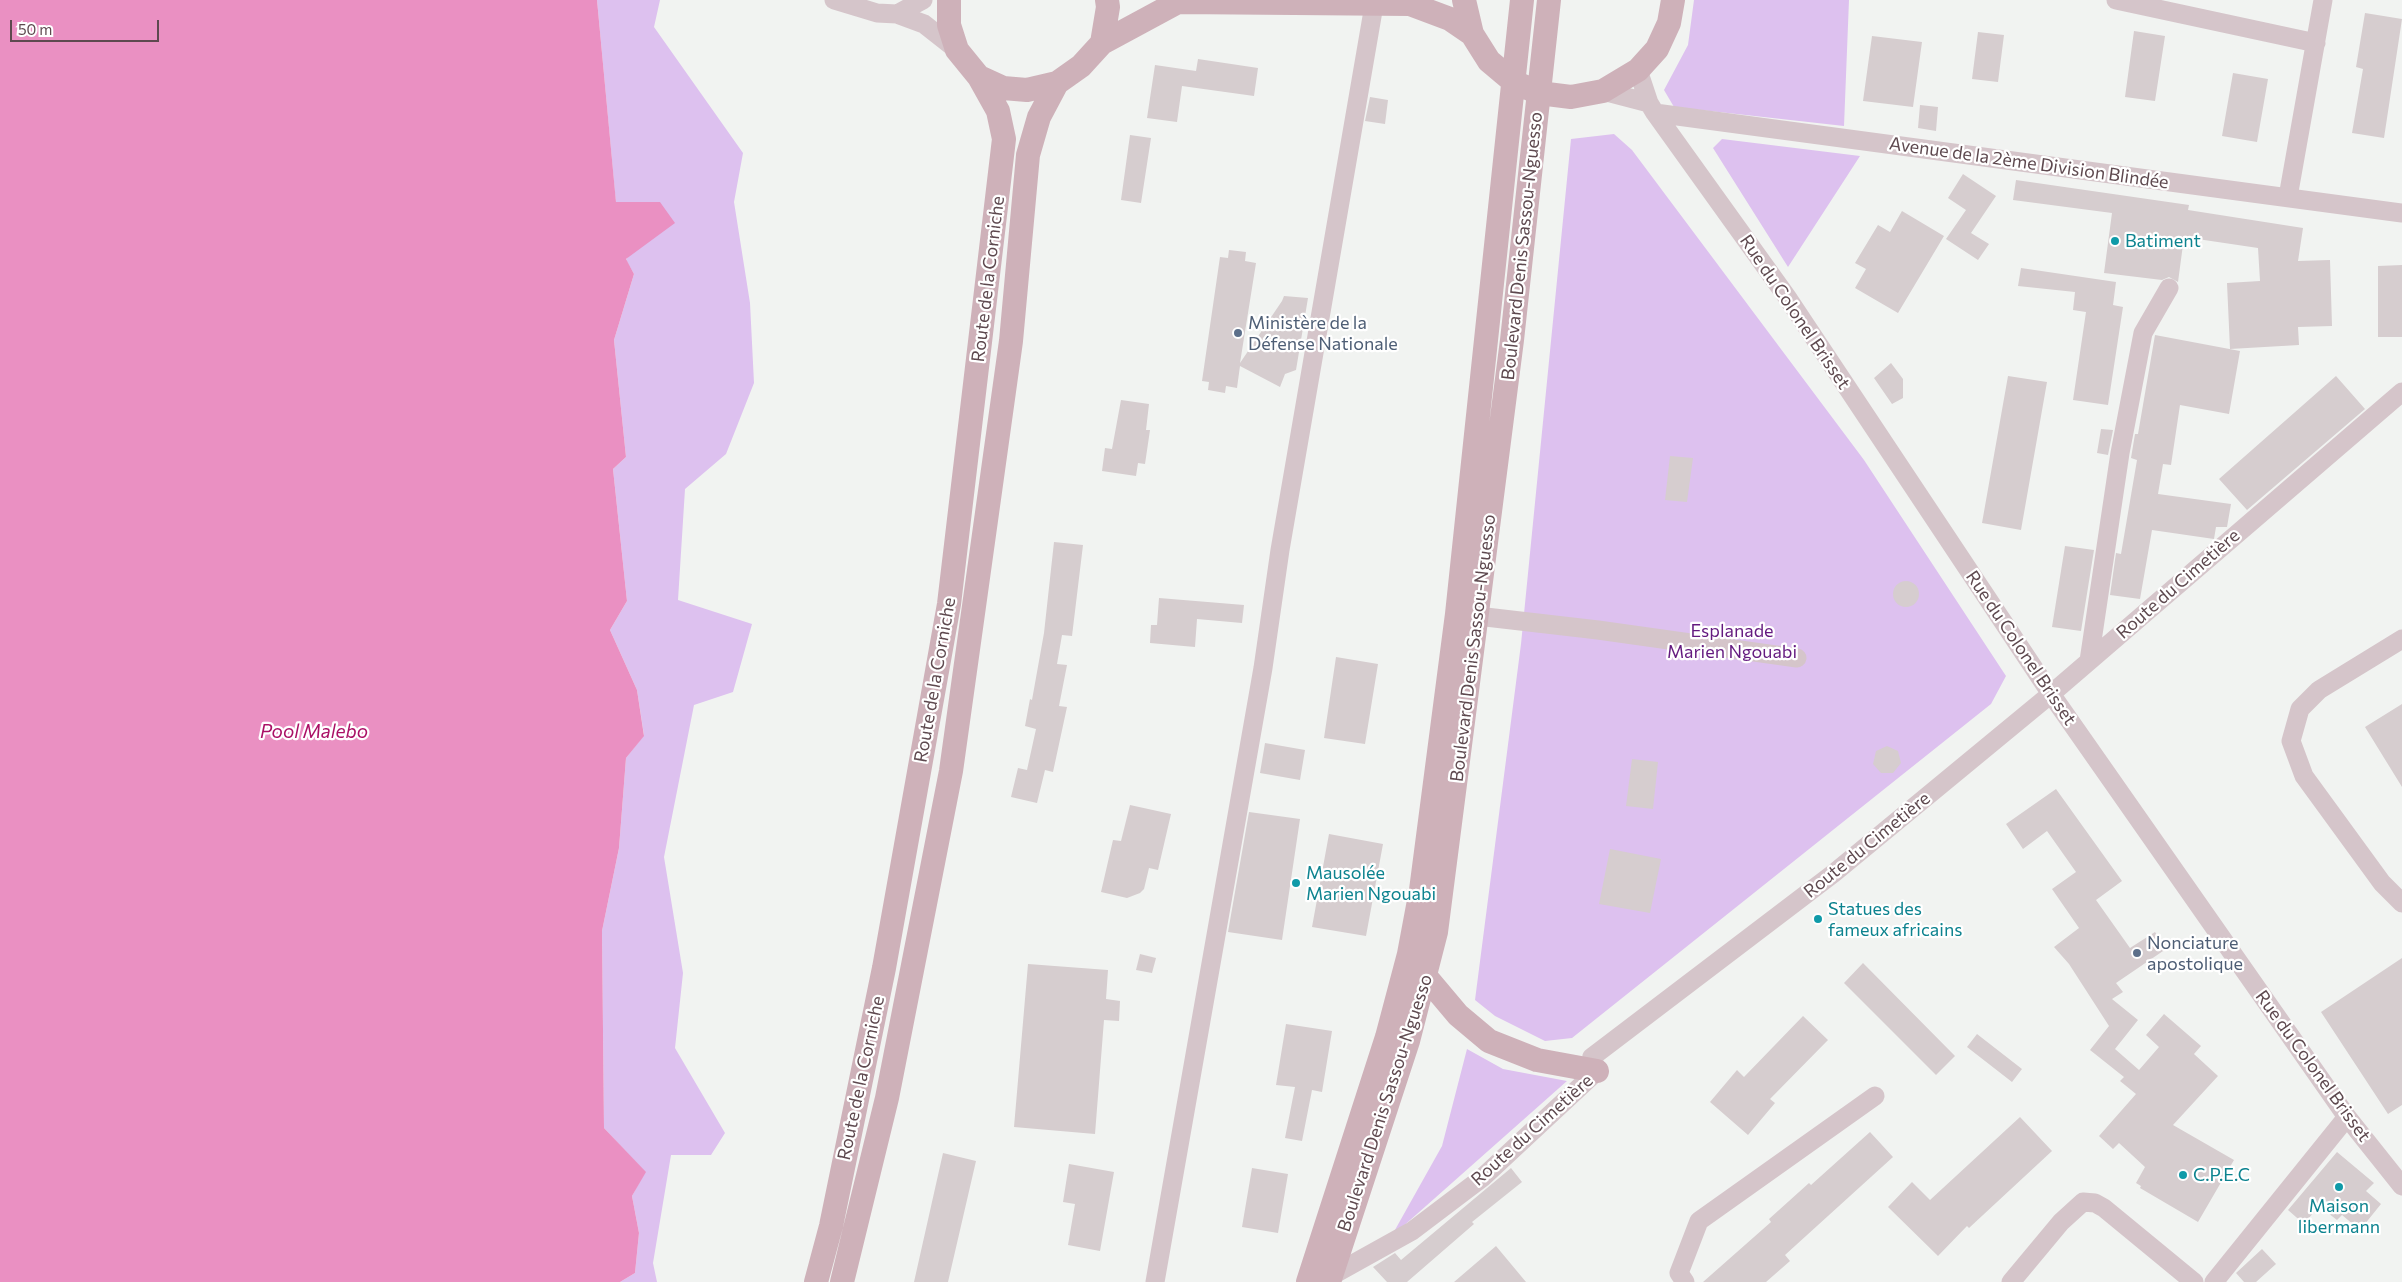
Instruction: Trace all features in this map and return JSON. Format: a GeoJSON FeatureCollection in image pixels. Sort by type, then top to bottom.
{"type":"FeatureCollection","features":[{"type":"Feature","properties":{"kind":"main road"},"geometry":{"type":"LineString","coordinates":[[949,0],[949,25],[957,50],[979,76],[1003,88],[1027,90],[1057,83],[1081,66],[1102,43],[1175,1],[1374,5],[1415,2],[1450,19],[1472,34]]}},
{"type":"Feature","properties":{"kind":"main road"},"geometry":{"type":"LineString","coordinates":[[1102,43],[1108,7],[1107,0]]}},
{"type":"Feature","properties":{"kind":"main road"},"geometry":{"type":"LineString","coordinates":[[1464,0],[1472,34],[1489,61],[1514,82],[1539,93],[1571,97],[1604,91],[1638,70],[1657,49],[1669,23],[1673,0]]}},
{"type":"Feature","properties":{"kind":"main road","name":"Boulevard Denis Sassou-Nguesso"},"geometry":{"type":"LineString","coordinates":[[1308,1282],[1387,1037],[1409,954],[1421,890],[1458,604],[1522,0]]}},
{"type":"Feature","properties":{"kind":"main road","name":"Boulevard Denis Sassou-Nguesso"},"geometry":{"type":"LineString","coordinates":[[1330,1279],[1408,1042],[1436,932],[1512,340],[1549,0]]}},
{"type":"Feature","properties":{"kind":"main road","name":"Route de la Corniche"},"geometry":{"type":"LineString","coordinates":[[816,1282],[831,1226],[884,968],[949,604],[1004,140],[998,111],[979,76]]}},
{"type":"Feature","properties":{"kind":"main road","name":"Route de la Corniche"},"geometry":{"type":"LineString","coordinates":[[842,1282],[887,1098],[951,771],[1011,341],[1028,155],[1039,117],[1057,83]]}},
{"type":"Feature","properties":{"kind":"main road"},"geometry":{"type":"LineString","coordinates":[[1426,977],[1458,1015],[1489,1041],[1538,1060],[1597,1071]]}},
{"type":"Feature","properties":{"kind":"street"},"geometry":{"type":"LineString","coordinates":[[834,0],[878,13],[897,14],[924,24],[957,50]]}},
{"type":"Feature","properties":{"kind":"street"},"geometry":{"type":"LineString","coordinates":[[897,14],[923,0]]}},
{"type":"Feature","properties":{"kind":"street"},"geometry":{"type":"LineString","coordinates":[[2116,0],[2316,42]]}},
{"type":"Feature","properties":{"kind":"street"},"geometry":{"type":"LineString","coordinates":[[2288,197],[2324,0]]}},
{"type":"Feature","properties":{"kind":"street"},"geometry":{"type":"LineString","coordinates":[[1155,1282],[1263,668],[1280,550],[1374,5]]}},
{"type":"Feature","properties":{"kind":"street","name":"Rue du Colonel Brisset"},"geometry":{"type":"LineString","coordinates":[[1638,70],[1652,108],[1787,297],[2051,694],[2346,1117],[2402,1186]]}},
{"type":"Feature","properties":{"kind":"street"},"geometry":{"type":"LineString","coordinates":[[1604,91],[1652,108]]}},
{"type":"Feature","properties":{"kind":"street","name":"Avenue de la 2ème Division Blindée"},"geometry":{"type":"LineString","coordinates":[[1652,108],[2402,213]]}},
{"type":"Feature","properties":{"kind":"street"},"geometry":{"type":"LineString","coordinates":[[2089,661],[2120,453],[2144,333],[2169,288]]}},
{"type":"Feature","properties":{"kind":"street","name":"Route du Cimetière"},"geometry":{"type":"LineString","coordinates":[[1330,1279],[1412,1231],[1474,1184],[1597,1071],[1592,1057],[1834,873],[2051,694],[2402,392]]}},
{"type":"Feature","properties":{"kind":"street"},"geometry":{"type":"LineString","coordinates":[[1477,616],[1598,630],[1797,658]]}},
{"type":"Feature","properties":{"kind":"street"},"geometry":{"type":"LineString","coordinates":[[2402,639],[2319,690],[2300,709],[2291,741],[2304,776],[2382,882],[2402,903]]}},
{"type":"Feature","properties":{"kind":"street"},"geometry":{"type":"LineString","coordinates":[[1685,1282],[1679,1273],[1699,1221],[1875,1096]]}},
{"type":"Feature","properties":{"kind":"street"},"geometry":{"type":"LineString","coordinates":[[2214,1282],[2346,1117]]}},
{"type":"Feature","properties":{"kind":"street"},"geometry":{"type":"LineString","coordinates":[[2011,1282],[2061,1222],[2084,1202],[2095,1203],[2104,1208],[2194,1282]]}},
{"type":"Feature","properties":{"kind":"green space"},"geometry":{"type":"Polygon","coordinates":[[[597,0],[660,0],[654,27],[743,153],[734,202],[750,303],[754,383],[726,454],[685,489],[678,600],[752,624],[733,692],[694,705],[664,857],[683,973],[675,1048],[725,1133],[711,1155],[671,1155],[653,1263],[657,1282],[620,1282],[635,1273],[639,1233],[632,1196],[645,1172],[604,1128],[602,931],[619,848],[626,758],[644,735],[637,690],[610,630],[627,601],[613,469],[626,457],[614,340],[634,274],[626,260],[660,202],[616,203],[597,0]]]}},
{"type":"Feature","properties":{"kind":"green space"},"geometry":{"type":"Polygon","coordinates":[[[1694,0],[1849,0],[1844,126],[1674,107],[1664,90],[1688,45],[1694,0]]]}},
{"type":"Feature","properties":{"kind":"green space","name":"Esplanade Marien Ngouabi"},"geometry":{"type":"Polygon","coordinates":[[[1614,134],[1632,150],[1864,460],[2006,676],[1991,704],[1572,1038],[1545,1041],[1495,1016],[1475,1000],[1521,644],[1571,139],[1614,134]]]}},
{"type":"Feature","properties":{"kind":"green space"},"geometry":{"type":"Polygon","coordinates":[[[1722,139],[1860,156],[1788,267],[1713,148],[1722,139]]]}},
{"type":"Feature","properties":{"kind":"green space"},"geometry":{"type":"Polygon","coordinates":[[[1467,1049],[1503,1069],[1567,1081],[1391,1237],[1442,1146],[1467,1049]]]}},
{"type":"Feature","properties":{"kind":"water","name":"Pool Malebo"},"geometry":{"type":"Polygon","coordinates":[[[0,0],[597,0],[616,202],[660,202],[675,223],[626,259],[634,274],[614,340],[626,457],[613,469],[627,601],[610,630],[637,690],[644,736],[626,758],[619,848],[602,931],[604,1128],[646,1172],[632,1196],[639,1233],[635,1273],[620,1282],[0,1282],[0,0]]]}},
{"type":"Feature","properties":{"kind":"building"},"geometry":{"type":"Polygon","coordinates":[[[2365,13],[2402,19],[2384,138],[2352,133],[2363,69],[2356,67],[2365,13]]]}},
{"type":"Feature","properties":{"kind":"building"},"geometry":{"type":"Polygon","coordinates":[[[2134,31],[2165,36],[2155,101],[2125,97],[2134,31]]]}},
{"type":"Feature","properties":{"kind":"building"},"geometry":{"type":"Polygon","coordinates":[[[1978,32],[2004,35],[1998,82],[1972,79],[1978,32]]]}},
{"type":"Feature","properties":{"kind":"building"},"geometry":{"type":"Polygon","coordinates":[[[1872,36],[1922,42],[1913,107],[1863,101],[1872,36]]]}},
{"type":"Feature","properties":{"kind":"building"},"geometry":{"type":"Polygon","coordinates":[[[1198,59],[1258,68],[1254,96],[1182,86],[1177,122],[1147,118],[1155,65],[1196,71],[1198,59]]]}},
{"type":"Feature","properties":{"kind":"building"},"geometry":{"type":"Polygon","coordinates":[[[2233,73],[2268,79],[2257,142],[2222,136],[2233,73]]]}},
{"type":"Feature","properties":{"kind":"building"},"geometry":{"type":"Polygon","coordinates":[[[1370,97],[1388,100],[1385,124],[1365,121],[1370,97]]]}},
{"type":"Feature","properties":{"kind":"building"},"geometry":{"type":"Polygon","coordinates":[[[1920,105],[1938,107],[1936,131],[1918,128],[1920,105]]]}},
{"type":"Feature","properties":{"kind":"building"},"geometry":{"type":"Polygon","coordinates":[[[1130,135],[1151,138],[1141,203],[1121,200],[1130,135]]]}},
{"type":"Feature","properties":{"kind":"building"},"geometry":{"type":"Polygon","coordinates":[[[1963,174],[1996,196],[1971,233],[1989,244],[1978,260],[1946,239],[1966,210],[1948,198],[1963,174]]]}},
{"type":"Feature","properties":{"kind":"building"},"geometry":{"type":"Polygon","coordinates":[[[2016,180],[2189,205],[2188,210],[2303,228],[2298,261],[2330,260],[2332,326],[2298,327],[2299,345],[2230,349],[2227,283],[2260,281],[2258,248],[2184,237],[2178,282],[2169,277],[2162,280],[2104,273],[2112,213],[2013,200],[2016,180]]]}},
{"type":"Feature","properties":{"kind":"building"},"geometry":{"type":"Polygon","coordinates":[[[1902,211],[1944,236],[1898,313],[1855,288],[1866,269],[1855,263],[1878,225],[1890,232],[1902,211]]]}},
{"type":"Feature","properties":{"kind":"building"},"geometry":{"type":"Polygon","coordinates":[[[1229,250],[1246,252],[1245,261],[1256,263],[1240,363],[1284,296],[1308,298],[1296,370],[1285,374],[1280,387],[1240,366],[1237,388],[1226,386],[1225,393],[1208,390],[1209,382],[1202,381],[1220,257],[1228,258],[1229,250]]]}},
{"type":"Feature","properties":{"kind":"building"},"geometry":{"type":"Polygon","coordinates":[[[2402,265],[2402,337],[2378,337],[2378,266],[2402,265]]]}},
{"type":"Feature","properties":{"kind":"building"},"geometry":{"type":"Polygon","coordinates":[[[2021,268],[2116,282],[2113,305],[2123,307],[2108,405],[2073,400],[2086,312],[2073,310],[2075,292],[2018,286],[2021,268]]]}},
{"type":"Feature","properties":{"kind":"building"},"geometry":{"type":"Polygon","coordinates":[[[2155,335],[2240,351],[2229,414],[2180,405],[2171,465],[2163,464],[2158,494],[2231,504],[2227,527],[2216,527],[2214,539],[2152,530],[2140,599],[2110,595],[2116,553],[2121,554],[2137,460],[2131,458],[2135,434],[2138,434],[2155,335]]]}},
{"type":"Feature","properties":{"kind":"building"},"geometry":{"type":"Polygon","coordinates":[[[1891,363],[1903,379],[1903,398],[1892,404],[1874,378],[1891,363]]]}},
{"type":"Feature","properties":{"kind":"building"},"geometry":{"type":"Polygon","coordinates":[[[2008,376],[2047,382],[2021,530],[1982,523],[2008,376]]]}},
{"type":"Feature","properties":{"kind":"building"},"geometry":{"type":"Polygon","coordinates":[[[2336,376],[2365,409],[2247,510],[2219,479],[2336,376]]]}},
{"type":"Feature","properties":{"kind":"building"},"geometry":{"type":"Polygon","coordinates":[[[1121,400],[1149,404],[1146,430],[1150,430],[1145,464],[1138,463],[1136,476],[1102,471],[1105,448],[1112,449],[1121,400]]]}},
{"type":"Feature","properties":{"kind":"building"},"geometry":{"type":"Polygon","coordinates":[[[2101,429],[2113,430],[2108,455],[2097,453],[2101,429]]]}},
{"type":"Feature","properties":{"kind":"building"},"geometry":{"type":"Polygon","coordinates":[[[1670,456],[1693,458],[1687,502],[1665,500],[1670,456]]]}},
{"type":"Feature","properties":{"kind":"building"},"geometry":{"type":"Polygon","coordinates":[[[1054,542],[1083,545],[1072,636],[1062,635],[1057,664],[1067,665],[1059,706],[1067,707],[1053,772],[1045,770],[1037,803],[1011,797],[1018,768],[1027,770],[1036,729],[1025,726],[1030,699],[1032,700],[1044,633],[1054,542]]]}},
{"type":"Feature","properties":{"kind":"building"},"geometry":{"type":"Polygon","coordinates":[[[2065,546],[2094,550],[2081,631],[2052,627],[2065,546]]]}},
{"type":"Feature","properties":{"kind":"building"},"geometry":{"type":"Polygon","coordinates":[[[1906,581],[1915,585],[1919,594],[1915,603],[1906,607],[1897,603],[1893,594],[1897,585],[1906,581]]]}},
{"type":"Feature","properties":{"kind":"building"},"geometry":{"type":"Polygon","coordinates":[[[1159,598],[1244,605],[1242,623],[1197,619],[1195,647],[1150,643],[1151,625],[1157,625],[1159,598]]]}},
{"type":"Feature","properties":{"kind":"building"},"geometry":{"type":"Polygon","coordinates":[[[1336,657],[1378,664],[1365,744],[1324,738],[1336,657]]]}},
{"type":"Feature","properties":{"kind":"building"},"geometry":{"type":"Polygon","coordinates":[[[2402,704],[2402,787],[2365,727],[2402,704]]]}},
{"type":"Feature","properties":{"kind":"building"},"geometry":{"type":"Polygon","coordinates":[[[1265,743],[1305,750],[1300,780],[1260,773],[1265,743]]]}},
{"type":"Feature","properties":{"kind":"building"},"geometry":{"type":"Polygon","coordinates":[[[1887,746],[1898,751],[1901,763],[1893,773],[1881,773],[1873,764],[1876,751],[1887,746]]]}},
{"type":"Feature","properties":{"kind":"building"},"geometry":{"type":"Polygon","coordinates":[[[1632,759],[1658,762],[1653,809],[1626,806],[1632,759]]]}},
{"type":"Feature","properties":{"kind":"building"},"geometry":{"type":"Polygon","coordinates":[[[2056,789],[2122,881],[2096,900],[2130,948],[2155,932],[2166,949],[2116,983],[2123,992],[2112,999],[2138,1020],[2115,1049],[2139,1070],[2159,1047],[2146,1035],[2164,1014],[2201,1046],[2194,1054],[2218,1076],[2173,1125],[2234,1160],[2198,1222],[2140,1188],[2141,1186],[2136,1183],[2145,1167],[2119,1143],[2113,1149],[2099,1136],[2136,1094],[2120,1081],[2124,1077],[2090,1050],[2109,1026],[2069,964],[2054,947],[2079,928],[2052,889],[2076,872],[2047,831],[2023,849],[2006,824],[2056,789]]]}},
{"type":"Feature","properties":{"kind":"building"},"geometry":{"type":"Polygon","coordinates":[[[1130,805],[1171,814],[1158,870],[1149,868],[1144,889],[1140,893],[1127,898],[1101,892],[1113,840],[1121,841],[1130,805]]]}},
{"type":"Feature","properties":{"kind":"building"},"geometry":{"type":"Polygon","coordinates":[[[1249,812],[1300,819],[1282,940],[1228,932],[1249,812]]]}},
{"type":"Feature","properties":{"kind":"building"},"geometry":{"type":"Polygon","coordinates":[[[1329,834],[1383,844],[1366,936],[1312,927],[1329,834]]]}},
{"type":"Feature","properties":{"kind":"building"},"geometry":{"type":"Polygon","coordinates":[[[1610,849],[1661,859],[1650,913],[1599,904],[1610,849]]]}},
{"type":"Feature","properties":{"kind":"building"},"geometry":{"type":"Polygon","coordinates":[[[1140,954],[1156,958],[1152,973],[1136,970],[1140,954]]]}},
{"type":"Feature","properties":{"kind":"building"},"geometry":{"type":"Polygon","coordinates":[[[2402,958],[2402,1105],[2388,1114],[2321,1012],[2402,958]]]}},
{"type":"Feature","properties":{"kind":"building"},"geometry":{"type":"Polygon","coordinates":[[[1863,963],[1955,1056],[1936,1075],[1844,983],[1863,963]]]}},
{"type":"Feature","properties":{"kind":"building"},"geometry":{"type":"Polygon","coordinates":[[[1028,964],[1108,970],[1106,999],[1120,1001],[1119,1021],[1104,1020],[1095,1134],[1014,1127],[1028,964]]]}},
{"type":"Feature","properties":{"kind":"building"},"geometry":{"type":"Polygon","coordinates":[[[1803,1016],[1828,1040],[1770,1099],[1775,1103],[1748,1135],[1710,1102],[1737,1070],[1744,1077],[1803,1016]]]}},
{"type":"Feature","properties":{"kind":"building"},"geometry":{"type":"Polygon","coordinates":[[[1286,1024],[1332,1031],[1322,1092],[1312,1090],[1302,1141],[1285,1138],[1295,1087],[1276,1085],[1286,1024]]]}},
{"type":"Feature","properties":{"kind":"building"},"geometry":{"type":"Polygon","coordinates":[[[1977,1034],[2022,1069],[2012,1082],[1967,1047],[1977,1034]]]}},
{"type":"Feature","properties":{"kind":"building"},"geometry":{"type":"Polygon","coordinates":[[[2020,1117],[2052,1151],[1969,1228],[1967,1226],[1938,1256],[1888,1207],[1912,1182],[1930,1200],[2020,1117]]]}},
{"type":"Feature","properties":{"kind":"building"},"geometry":{"type":"Polygon","coordinates":[[[1870,1132],[1893,1157],[1785,1255],[1790,1261],[1766,1282],[1703,1282],[1771,1222],[1769,1219],[1809,1183],[1811,1185],[1870,1132]]]}},
{"type":"Feature","properties":{"kind":"building","name":"Maison libermann"},"geometry":{"type":"Polygon","coordinates":[[[2337,1152],[2374,1183],[2366,1191],[2381,1204],[2360,1230],[2342,1215],[2337,1220],[2319,1206],[2304,1224],[2288,1210],[2337,1152]]]}},
{"type":"Feature","properties":{"kind":"building"},"geometry":{"type":"Polygon","coordinates":[[[943,1153],[976,1161],[948,1282],[914,1282],[943,1153]]]}},
{"type":"Feature","properties":{"kind":"building"},"geometry":{"type":"Polygon","coordinates":[[[1069,1164],[1114,1172],[1100,1251],[1068,1245],[1075,1204],[1063,1202],[1069,1164]]]}},
{"type":"Feature","properties":{"kind":"building"},"geometry":{"type":"Polygon","coordinates":[[[1252,1168],[1288,1174],[1278,1233],[1242,1227],[1252,1168]]]}},
{"type":"Feature","properties":{"kind":"building"},"geometry":{"type":"Polygon","coordinates":[[[1511,1168],[1522,1182],[1472,1222],[1474,1224],[1407,1282],[1387,1282],[1373,1267],[1395,1253],[1401,1260],[1511,1168]]]}},
{"type":"Feature","properties":{"kind":"building"},"geometry":{"type":"Polygon","coordinates":[[[1496,1246],[1526,1282],[1454,1282],[1496,1246]]]}},
{"type":"Feature","properties":{"kind":"building"},"geometry":{"type":"Polygon","coordinates":[[[2262,1249],[2276,1264],[2256,1282],[2244,1282],[2236,1273],[2262,1249]]]}},
{"type":"Feature","properties":{"kind":"place","name":"Batiment"},"geometry":{"type":"Point","coordinates":[2115,241]}},
{"type":"Feature","properties":{"kind":"place","name":"Ministère de la Défense Nationale"},"geometry":{"type":"Point","coordinates":[1238,333]}},
{"type":"Feature","properties":{"kind":"place","name":"Mausolée Marien Ngouabi"},"geometry":{"type":"Point","coordinates":[1296,883]}},
{"type":"Feature","properties":{"kind":"place","name":"Statues des fameux africains"},"geometry":{"type":"Point","coordinates":[1818,919]}},
{"type":"Feature","properties":{"kind":"place","name":"Nonciature apostolique"},"geometry":{"type":"Point","coordinates":[2137,953]}},
{"type":"Feature","properties":{"kind":"place","name":"C.P.E.C"},"geometry":{"type":"Point","coordinates":[2183,1175]}},
{"type":"Feature","properties":{"kind":"place","name":"Maison libermann"},"geometry":{"type":"Point","coordinates":[2339,1187]}}]}
